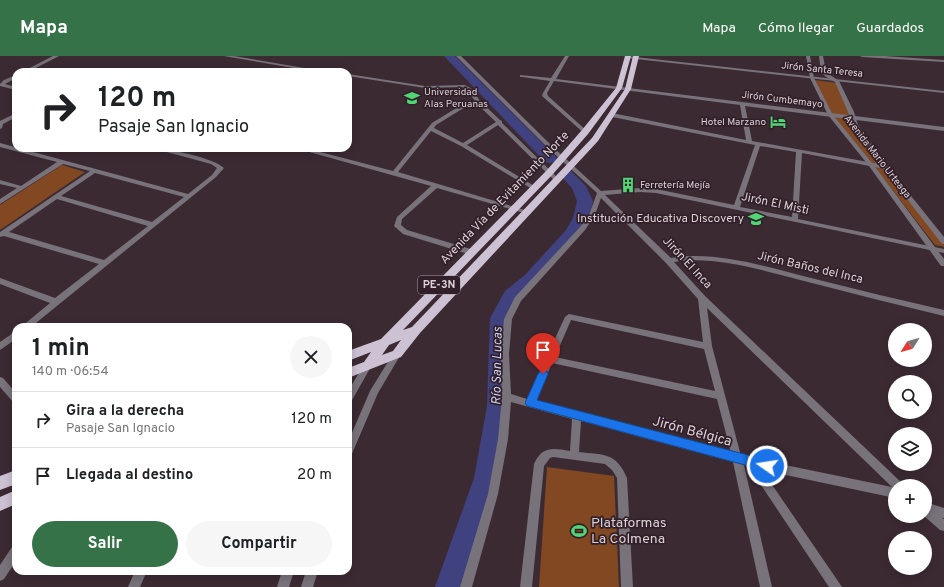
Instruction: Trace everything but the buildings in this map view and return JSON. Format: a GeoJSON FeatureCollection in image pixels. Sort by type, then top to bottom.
{"type":"FeatureCollection","features":[{"type":"Feature","properties":{"kind":"highway","name":"Avenida Vía de Evitamiento Norte"},"geometry":{"type":"LineString","coordinates":[[368,366],[384,343],[551,171],[585,132],[619,88],[627,57]]}},
{"type":"Feature","properties":{"kind":"highway","name":"PE-3N"},"geometry":{"type":"LineString","coordinates":[[612,115],[628,89],[636,57]]}},
{"type":"Feature","properties":{"kind":"highway","name":"Avenida Vía de Evitamiento Norte"},"geometry":{"type":"LineString","coordinates":[[416,330],[595,139],[612,115]]}},
{"type":"Feature","properties":{"kind":"highway","name":"PE-3N"},"geometry":{"type":"LineString","coordinates":[[352,355],[416,330]]}},
{"type":"Feature","properties":{"kind":"highway","name":"PE-3N"},"geometry":{"type":"LineString","coordinates":[[352,372],[397,354],[416,330]]}},
{"type":"Feature","properties":{"kind":"highway"},"geometry":{"type":"LineString","coordinates":[[0,483],[12,478]]}},
{"type":"Feature","properties":{"kind":"highway"},"geometry":{"type":"LineString","coordinates":[[0,504],[12,499]]}},
{"type":"Feature","properties":{"kind":"street"},"geometry":{"type":"LineString","coordinates":[[32,68],[57,56]]}},
{"type":"Feature","properties":{"kind":"street"},"geometry":{"type":"LineString","coordinates":[[226,56],[301,68]]}},
{"type":"Feature","properties":{"kind":"street","name":"Jirón El Inca"},"geometry":{"type":"LineString","coordinates":[[458,56],[561,160],[600,193],[669,262],[702,298],[891,479]]}},
{"type":"Feature","properties":{"kind":"street"},"geometry":{"type":"LineString","coordinates":[[567,56],[545,93],[545,96],[585,132]]}},
{"type":"Feature","properties":{"kind":"street","name":"Avenida Mario Urteaga"},"geometry":{"type":"LineString","coordinates":[[808,56],[812,78],[831,115],[871,165],[944,264]]}},
{"type":"Feature","properties":{"kind":"street","name":"Avenida Mario Urteaga"},"geometry":{"type":"LineString","coordinates":[[821,56],[823,73],[827,77],[836,81],[855,125],[885,167],[944,242]]}},
{"type":"Feature","properties":{"kind":"street"},"geometry":{"type":"LineString","coordinates":[[862,56],[931,58],[939,65]]}},
{"type":"Feature","properties":{"kind":"street"},"geometry":{"type":"LineString","coordinates":[[902,56],[931,58],[944,61]]}},
{"type":"Feature","properties":{"kind":"street","name":"Jirón Santa Teresa"},"geometry":{"type":"LineString","coordinates":[[627,57],[944,92]]}},
{"type":"Feature","properties":{"kind":"street"},"geometry":{"type":"LineString","coordinates":[[352,76],[425,87],[464,86],[470,90],[478,102],[559,178]]}},
{"type":"Feature","properties":{"kind":"street","name":"Jirón Cumbemayo"},"geometry":{"type":"LineString","coordinates":[[522,76],[944,129]]}},
{"type":"Feature","properties":{"kind":"street"},"geometry":{"type":"LineString","coordinates":[[12,78],[2,85],[12,88]]}},
{"type":"Feature","properties":{"kind":"street"},"geometry":{"type":"LineString","coordinates":[[394,173],[430,128],[440,119],[450,113],[478,102]]}},
{"type":"Feature","properties":{"kind":"street"},"geometry":{"type":"LineString","coordinates":[[742,103],[749,142]]}},
{"type":"Feature","properties":{"kind":"street"},"geometry":{"type":"LineString","coordinates":[[612,115],[799,152],[885,167]]}},
{"type":"Feature","properties":{"kind":"street"},"geometry":{"type":"LineString","coordinates":[[1,125],[12,118]]}},
{"type":"Feature","properties":{"kind":"street"},"geometry":{"type":"LineString","coordinates":[[463,145],[500,122]]}},
{"type":"Feature","properties":{"kind":"street"},"geometry":{"type":"LineString","coordinates":[[430,128],[463,145],[534,188]]}},
{"type":"Feature","properties":{"kind":"street"},"geometry":{"type":"LineString","coordinates":[[737,208],[758,144]]}},
{"type":"Feature","properties":{"kind":"street"},"geometry":{"type":"LineString","coordinates":[[0,145],[12,148]]}},
{"type":"Feature","properties":{"kind":"street"},"geometry":{"type":"LineString","coordinates":[[28,152],[189,196]]}},
{"type":"Feature","properties":{"kind":"street"},"geometry":{"type":"LineString","coordinates":[[30,323],[214,176],[220,168],[213,163],[170,152]]}},
{"type":"Feature","properties":{"kind":"street"},"geometry":{"type":"LineString","coordinates":[[313,152],[394,173],[526,212]]}},
{"type":"Feature","properties":{"kind":"street"},"geometry":{"type":"LineString","coordinates":[[795,219],[799,152]]}},
{"type":"Feature","properties":{"kind":"street"},"geometry":{"type":"LineString","coordinates":[[0,202],[63,161]]}},
{"type":"Feature","properties":{"kind":"street"},"geometry":{"type":"LineString","coordinates":[[2,234],[95,170]]}},
{"type":"Feature","properties":{"kind":"street"},"geometry":{"type":"LineString","coordinates":[[0,182],[22,188]]}},
{"type":"Feature","properties":{"kind":"street"},"geometry":{"type":"LineString","coordinates":[[436,185],[399,218],[397,226],[405,232],[471,252]]}},
{"type":"Feature","properties":{"kind":"street","name":"Jirón El Misti"},"geometry":{"type":"LineString","coordinates":[[600,193],[640,190],[656,191],[944,250]]}},
{"type":"Feature","properties":{"kind":"street"},"geometry":{"type":"LineString","coordinates":[[466,587],[493,494],[502,439],[507,397],[505,354],[508,319],[518,300],[583,228],[592,215],[600,193]]}},
{"type":"Feature","properties":{"kind":"street"},"geometry":{"type":"LineString","coordinates":[[56,197],[153,225]]}},
{"type":"Feature","properties":{"kind":"street"},"geometry":{"type":"LineString","coordinates":[[2,234],[105,263]]}},
{"type":"Feature","properties":{"kind":"street","name":"Jirón Baños del Inca"},"geometry":{"type":"LineString","coordinates":[[669,262],[683,258],[724,261],[770,270],[944,313]]}},
{"type":"Feature","properties":{"kind":"street"},"geometry":{"type":"LineString","coordinates":[[0,281],[57,302]]}},
{"type":"Feature","properties":{"kind":"street"},"geometry":{"type":"LineString","coordinates":[[702,298],[708,346],[737,458],[766,587]]}},
{"type":"Feature","properties":{"kind":"street"},"geometry":{"type":"LineString","coordinates":[[530,403],[570,317],[708,346]]}},
{"type":"Feature","properties":{"kind":"street"},"geometry":{"type":"LineString","coordinates":[[0,347],[12,337]]}},
{"type":"Feature","properties":{"kind":"street"},"geometry":{"type":"LineString","coordinates":[[352,443],[374,391],[397,354]]}},
{"type":"Feature","properties":{"kind":"street"},"geometry":{"type":"LineString","coordinates":[[550,360],[721,396]]}},
{"type":"Feature","properties":{"kind":"street"},"geometry":{"type":"LineString","coordinates":[[352,392],[368,366]]}},
{"type":"Feature","properties":{"kind":"street"},"geometry":{"type":"LineString","coordinates":[[0,381],[12,394]]}},
{"type":"Feature","properties":{"kind":"street","name":"Jirón Bélgica"},"geometry":{"type":"LineString","coordinates":[[507,397],[752,462],[888,491]]}},
{"type":"Feature","properties":{"kind":"street"},"geometry":{"type":"LineString","coordinates":[[574,456],[577,415]]}},
{"type":"Feature","properties":{"kind":"street"},"geometry":{"type":"LineString","coordinates":[[526,587],[539,464],[546,454],[553,453],[606,460],[619,470],[622,478],[627,587]]}},
{"type":"Feature","properties":{"kind":"street"},"geometry":{"type":"LineString","coordinates":[[752,462],[836,587]]}},
{"type":"Feature","properties":{"kind":"street"},"geometry":{"type":"LineString","coordinates":[[932,509],[944,513]]}},
{"type":"Feature","properties":{"kind":"street"},"geometry":{"type":"LineString","coordinates":[[932,516],[944,526]]}},
{"type":"Feature","properties":{"kind":"street"},"geometry":{"type":"LineString","coordinates":[[0,575],[12,557]]}},
{"type":"Feature","properties":{"kind":"street"},"geometry":{"type":"LineString","coordinates":[[134,587],[139,575]]}},
{"type":"Feature","properties":{"kind":"street"},"geometry":{"type":"LineString","coordinates":[[283,587],[287,575]]}},
{"type":"Feature","properties":{"kind":"street"},"geometry":{"type":"LineString","coordinates":[[307,587],[311,575]]}},
{"type":"Feature","properties":{"kind":"shaded area"},"geometry":{"type":"Polygon","coordinates":[[[814,80],[838,83],[850,117],[828,113],[814,80]]]}},
{"type":"Feature","properties":{"kind":"shaded area"},"geometry":{"type":"Polygon","coordinates":[[[834,117],[845,117],[881,165],[873,164],[834,117]]]}},
{"type":"Feature","properties":{"kind":"shaded area"},"geometry":{"type":"Polygon","coordinates":[[[62,165],[85,172],[0,230],[0,205],[62,165]]]}},
{"type":"Feature","properties":{"kind":"shaded area"},"geometry":{"type":"Polygon","coordinates":[[[874,166],[883,167],[944,245],[944,247],[935,245],[874,166]]]}},
{"type":"Feature","properties":{"kind":"shaded area","name":"Plataformas La Colmena"},"geometry":{"type":"Polygon","coordinates":[[[547,467],[614,476],[619,587],[539,587],[547,467]]]}},
{"type":"Feature","properties":{"kind":"waterway","name":"Río San Lucas"},"geometry":{"type":"LineString","coordinates":[[449,56],[550,159]]}},
{"type":"Feature","properties":{"kind":"waterway","name":"Río San Lucas"},"geometry":{"type":"LineString","coordinates":[[449,587],[486,478],[498,406],[499,318],[511,296],[531,279],[572,233],[581,218],[585,201],[579,186],[566,174]]}},
{"type":"Feature","properties":{"kind":"place","name":"Universidad Alas Peruanas"},"geometry":{"type":"Point","coordinates":[412,98]}},
{"type":"Feature","properties":{"kind":"place","name":"Hotel Marzano"},"geometry":{"type":"Point","coordinates":[778,122]}},
{"type":"Feature","properties":{"kind":"place","name":"Ferretería Mejía"},"geometry":{"type":"Point","coordinates":[628,185]}},
{"type":"Feature","properties":{"kind":"place","name":"Institución Educativa Discovery"},"geometry":{"type":"Point","coordinates":[756,219]}},
{"type":"Feature","properties":{"kind":"place","name":"Plataformas La Colmena"},"geometry":{"type":"Point","coordinates":[579,531]}},
{"type":"Feature","properties":{"kind":"route"},"geometry":{"type":"LineString","coordinates":[[543,374],[530,403],[767,466]]}}]}
